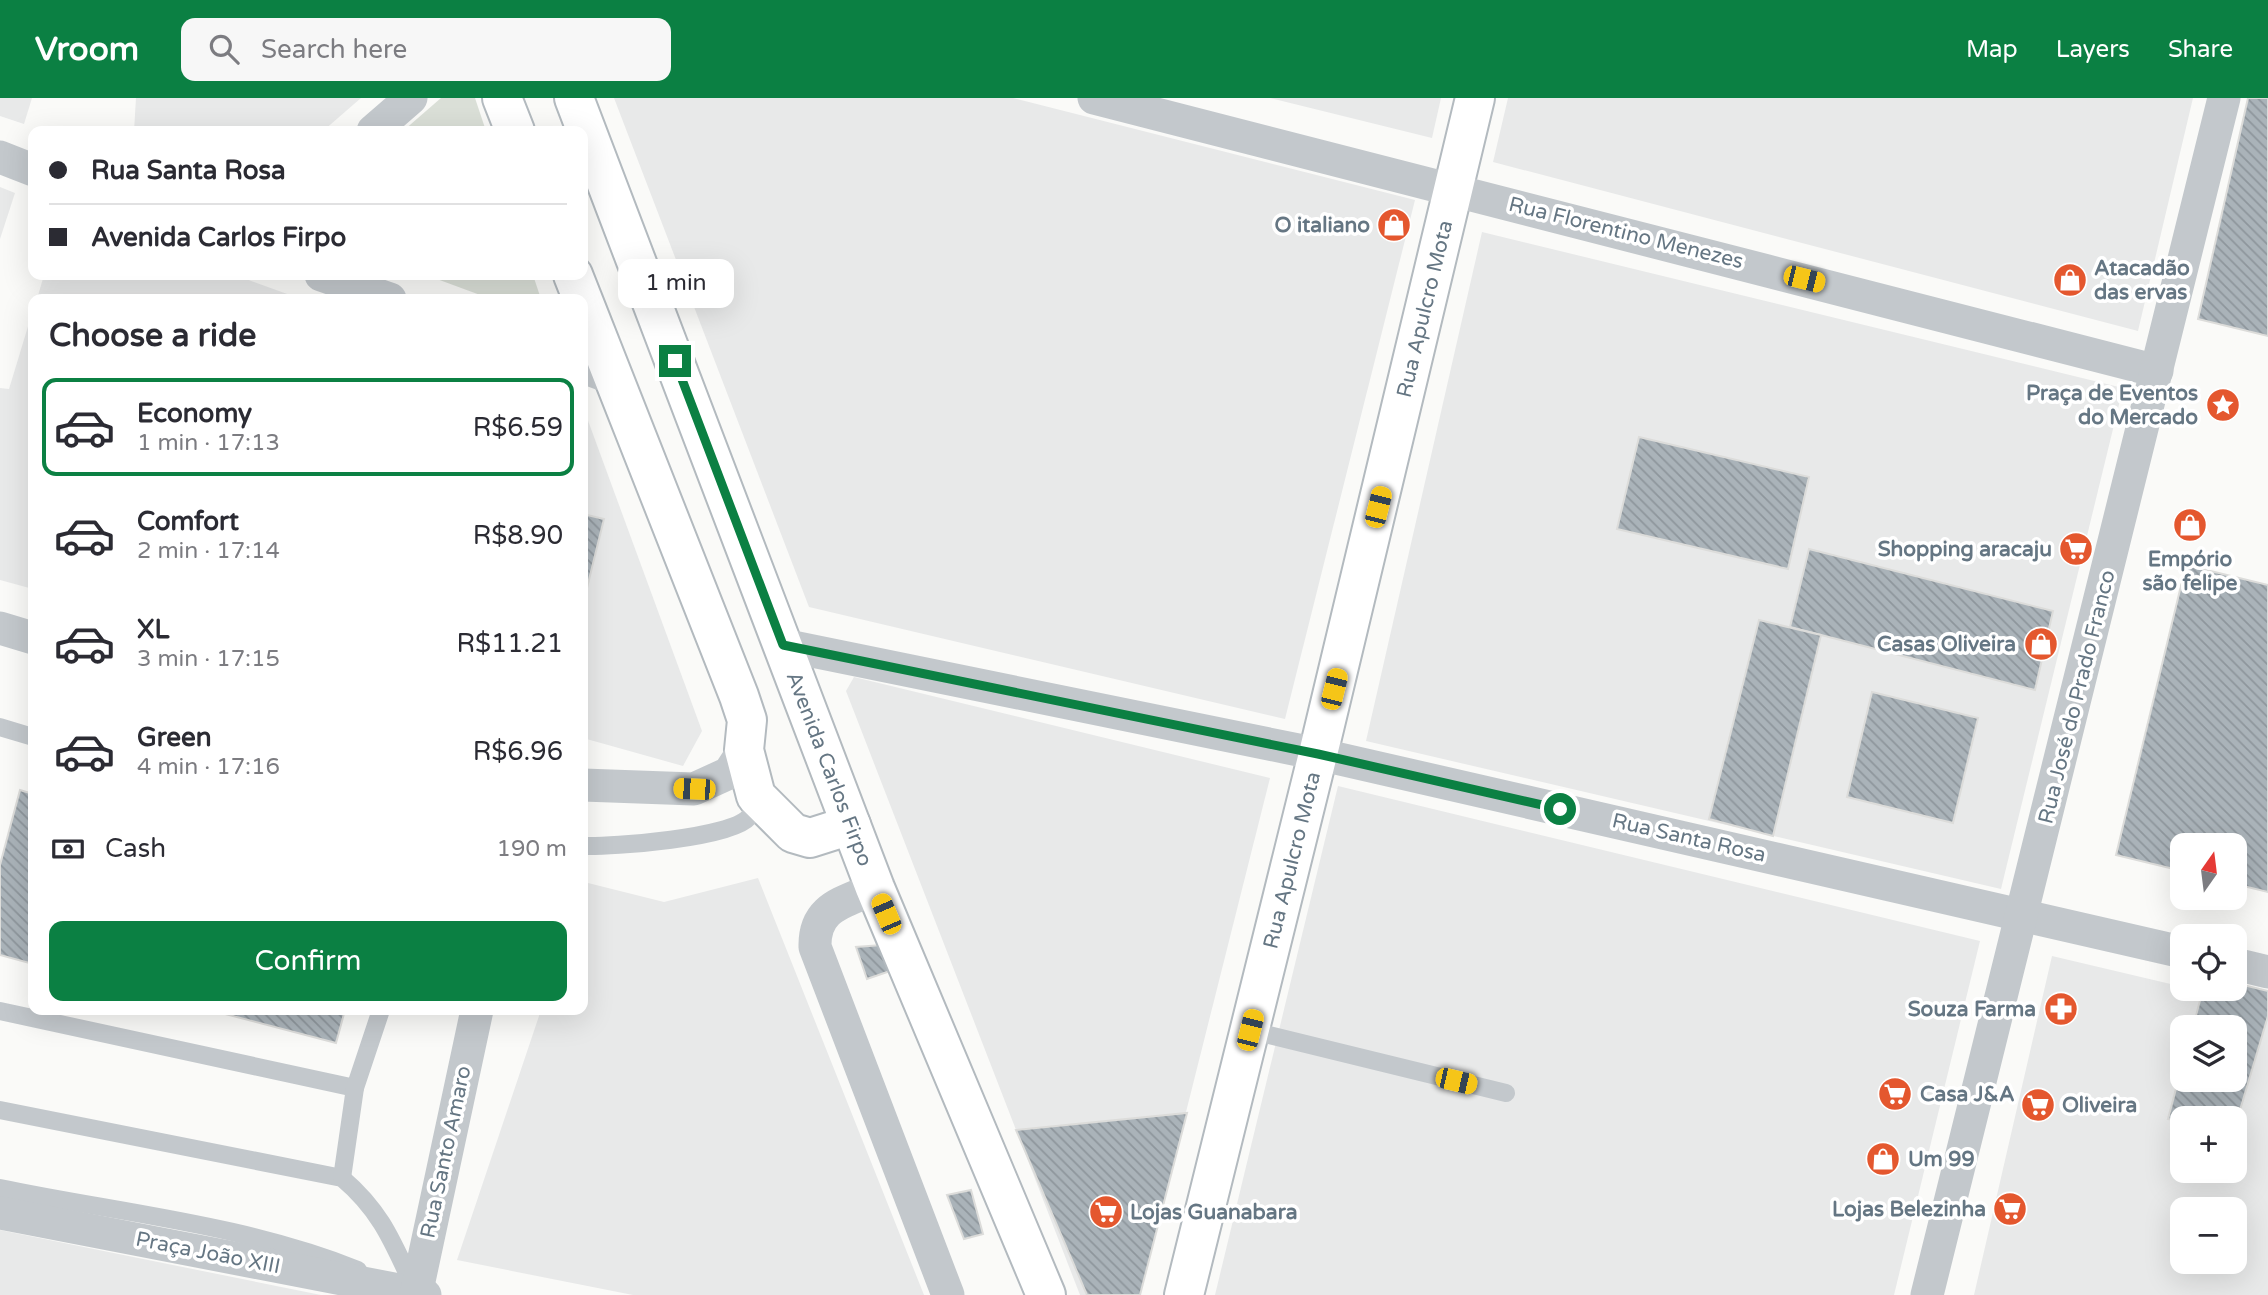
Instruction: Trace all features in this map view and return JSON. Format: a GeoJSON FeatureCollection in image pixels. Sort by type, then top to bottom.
{"type":"FeatureCollection","features":[{"type":"Feature","properties":{"kind":"main road"},"geometry":{"type":"LineString","coordinates":[[502,98],[513,126]]}},
{"type":"Feature","properties":{"kind":"main road","name":"Avenida Carlos Firpo"},"geometry":{"type":"LineString","coordinates":[[574,98],[585,126]]}},
{"type":"Feature","properties":{"kind":"main road","name":"Rua Apulcro Mota"},"geometry":{"type":"LineString","coordinates":[[1184,1295],[1318,754],[1475,98]]}},
{"type":"Feature","properties":{"kind":"main road","name":"Avenida Carlos Firpo"},"geometry":{"type":"LineString","coordinates":[[588,135],[851,825],[1046,1295]]}},
{"type":"Feature","properties":{"kind":"main road"},"geometry":{"type":"LineString","coordinates":[[588,332],[599,373],[739,696],[747,720],[744,750],[756,796],[793,833],[810,838],[851,825]]}},
{"type":"Feature","properties":{"kind":"street"},"geometry":{"type":"LineString","coordinates":[[379,126],[411,98]]}},
{"type":"Feature","properties":{"kind":"street","name":"Rua Florentino Menezes"},"geometry":{"type":"LineString","coordinates":[[1094,98],[2157,371]]}},
{"type":"Feature","properties":{"kind":"street","name":"Rua José do Prado Franco"},"geometry":{"type":"LineString","coordinates":[[1927,1295],[2024,914],[2224,98]]}},
{"type":"Feature","properties":{"kind":"street"},"geometry":{"type":"LineString","coordinates":[[0,157],[28,168]]}},
{"type":"Feature","properties":{"kind":"street"},"geometry":{"type":"LineString","coordinates":[[335,280],[376,294]]}},
{"type":"Feature","properties":{"kind":"street"},"geometry":{"type":"LineString","coordinates":[[0,628],[28,636]]}},
{"type":"Feature","properties":{"kind":"street","name":"Rua Santa Rosa"},"geometry":{"type":"LineString","coordinates":[[783,645],[1318,754],[2170,949]]}},
{"type":"Feature","properties":{"kind":"street"},"geometry":{"type":"LineString","coordinates":[[588,786],[694,789],[729,773],[744,750]]}},
{"type":"Feature","properties":{"kind":"street","name":"Avenida Carlos Firpo"},"geometry":{"type":"LineString","coordinates":[[876,888],[831,908],[821,917],[815,933],[815,947],[948,1295]]}},
{"type":"Feature","properties":{"kind":"street"},"geometry":{"type":"LineString","coordinates":[[2247,967],[2268,972]]}},
{"type":"Feature","properties":{"kind":"street","name":"Rua Santo Amaro"},"geometry":{"type":"LineString","coordinates":[[419,1294],[476,1015]]}},
{"type":"Feature","properties":{"kind":"street","name":"Praça João XIII"},"geometry":{"type":"LineString","coordinates":[[0,1213],[419,1294]]}},
{"type":"Feature","properties":{"kind":"lane"},"geometry":{"type":"LineString","coordinates":[[0,727],[28,735]]}},
{"type":"Feature","properties":{"kind":"lane"},"geometry":{"type":"LineString","coordinates":[[588,846],[608,847],[729,831],[749,816],[756,796]]}},
{"type":"Feature","properties":{"kind":"lane"},"geometry":{"type":"LineString","coordinates":[[0,1011],[355,1087]]}},
{"type":"Feature","properties":{"kind":"lane"},"geometry":{"type":"LineString","coordinates":[[342,1178],[355,1087],[379,1015]]}},
{"type":"Feature","properties":{"kind":"lane"},"geometry":{"type":"LineString","coordinates":[[1250,1030],[1506,1093]]}},
{"type":"Feature","properties":{"kind":"lane"},"geometry":{"type":"LineString","coordinates":[[0,1110],[342,1178],[368,1200],[419,1294]]}},
{"type":"Feature","properties":{"kind":"lane"},"geometry":{"type":"LineString","coordinates":[[0,1188],[191,1222],[285,1244],[419,1294]]}},
{"type":"Feature","properties":{"kind":"shaded area"},"geometry":{"type":"Polygon","coordinates":[[[0,98],[32,98],[24,124],[0,116],[0,98]]]}},
{"type":"Feature","properties":{"kind":"shaded area"},"geometry":{"type":"Polygon","coordinates":[[[136,98],[361,98],[329,126],[134,126],[136,98]]]}},
{"type":"Feature","properties":{"kind":"shaded area"},"geometry":{"type":"Polygon","coordinates":[[[441,98],[475,98],[484,126],[409,126],[441,98]]]}},
{"type":"Feature","properties":{"kind":"shaded area"},"geometry":{"type":"Polygon","coordinates":[[[614,98],[1013,98],[1415,200],[1285,719],[809,607],[614,98]]]}},
{"type":"Feature","properties":{"kind":"shaded area"},"geometry":{"type":"Polygon","coordinates":[[[1270,98],[1441,98],[1432,138],[1270,98]]]}},
{"type":"Feature","properties":{"kind":"shaded area"},"geometry":{"type":"Polygon","coordinates":[[[1508,98],[2193,98],[2138,331],[1493,162],[1508,98]]]}},
{"type":"Feature","properties":{"kind":"shaded area"},"geometry":{"type":"Polygon","coordinates":[[[0,187],[15,193],[0,239],[0,187]]]}},
{"type":"Feature","properties":{"kind":"shaded area"},"geometry":{"type":"Polygon","coordinates":[[[1482,232],[2123,388],[2001,889],[1366,741],[1482,232]]]}},
{"type":"Feature","properties":{"kind":"shaded area"},"geometry":{"type":"Polygon","coordinates":[[[43,280],[249,280],[287,294],[38,294],[43,280]]]}},
{"type":"Feature","properties":{"kind":"shaded area"},"geometry":{"type":"Polygon","coordinates":[[[440,280],[535,280],[539,294],[477,294],[440,280]]]}},
{"type":"Feature","properties":{"kind":"shaded area"},"geometry":{"type":"Polygon","coordinates":[[[28,326],[28,588],[0,580],[0,388],[9,389],[28,326]]]}},
{"type":"Feature","properties":{"kind":"shaded area"},"geometry":{"type":"Polygon","coordinates":[[[588,421],[702,731],[683,766],[588,739],[588,421]]]}},
{"type":"Feature","properties":{"kind":"shaded area"},"geometry":{"type":"Polygon","coordinates":[[[854,677],[1270,778],[1140,1295],[1080,1295],[846,691],[854,677]]]}},
{"type":"Feature","properties":{"kind":"shaded area"},"geometry":{"type":"Polygon","coordinates":[[[1338,786],[1980,941],[1894,1295],[1215,1295],[1338,786]]]}},
{"type":"Feature","properties":{"kind":"shaded area"},"geometry":{"type":"Polygon","coordinates":[[[758,878],[924,1295],[633,1295],[457,1260],[539,1015],[588,1015],[588,883],[664,902],[758,878]]]}},
{"type":"Feature","properties":{"kind":"shaded area"},"geometry":{"type":"Polygon","coordinates":[[[2052,956],[2170,984],[2170,1001],[2243,1001],[2268,1007],[2268,1295],[1974,1295],[2052,956]]]}},
{"type":"Feature","properties":{"kind":"shaded area"},"geometry":{"type":"Polygon","coordinates":[[[0,1230],[321,1295],[0,1295],[0,1230]]]}},
{"type":"Feature","properties":{"kind":"building"},"geometry":{"type":"Polygon","coordinates":[[[2248,98],[2268,98],[2268,336],[2198,319],[2248,98]]]}},
{"type":"Feature","properties":{"kind":"building"},"geometry":{"type":"Polygon","coordinates":[[[1639,437],[1809,477],[1788,569],[1617,529],[1639,437]]]}},
{"type":"Feature","properties":{"kind":"building"},"geometry":{"type":"Polygon","coordinates":[[[588,515],[604,519],[588,584],[588,515]]]}},
{"type":"Feature","properties":{"kind":"building"},"geometry":{"type":"Polygon","coordinates":[[[1809,549],[2053,611],[2035,690],[1790,627],[1809,549]]]}},
{"type":"Feature","properties":{"kind":"building"},"geometry":{"type":"Polygon","coordinates":[[[2186,565],[2268,585],[2268,892],[2247,887],[2247,833],[2170,833],[2170,868],[2116,855],[2186,565]]]}},
{"type":"Feature","properties":{"kind":"building"},"geometry":{"type":"Polygon","coordinates":[[[1759,620],[1821,635],[1773,836],[1709,819],[1759,620]]]}},
{"type":"Feature","properties":{"kind":"building"},"geometry":{"type":"Polygon","coordinates":[[[1872,692],[1978,718],[1953,823],[1847,797],[1872,692]]]}},
{"type":"Feature","properties":{"kind":"building"},"geometry":{"type":"Polygon","coordinates":[[[20,790],[28,792],[28,963],[0,955],[0,865],[20,790]]]}},
{"type":"Feature","properties":{"kind":"building"},"geometry":{"type":"Polygon","coordinates":[[[882,945],[890,971],[867,979],[856,947],[882,945]]]}},
{"type":"Feature","properties":{"kind":"building"},"geometry":{"type":"Polygon","coordinates":[[[2247,986],[2268,991],[2268,1016],[2247,1087],[2247,1015],[2196,1015],[2200,1001],[2247,1001],[2247,986]]]}},
{"type":"Feature","properties":{"kind":"building"},"geometry":{"type":"Polygon","coordinates":[[[229,1015],[344,1015],[336,1043],[229,1015]]]}},
{"type":"Feature","properties":{"kind":"building"},"geometry":{"type":"Polygon","coordinates":[[[2175,1092],[2245,1092],[2241,1106],[2171,1106],[2175,1092]]]}},
{"type":"Feature","properties":{"kind":"building","name":"Lojas Guanabara"},"geometry":{"type":"Polygon","coordinates":[[[1187,1113],[1140,1295],[1087,1295],[1016,1130],[1187,1113]]]}},
{"type":"Feature","properties":{"kind":"building"},"geometry":{"type":"Polygon","coordinates":[[[971,1190],[983,1234],[964,1239],[947,1195],[971,1190]]]}},
{"type":"Feature","properties":{"kind":"place","name":"O italiano"},"geometry":{"type":"Point","coordinates":[1394,225]}},
{"type":"Feature","properties":{"kind":"place","name":"Atacadão das ervas"},"geometry":{"type":"Point","coordinates":[2070,280]}},
{"type":"Feature","properties":{"kind":"place","name":"Praça de Eventos do Mercado"},"geometry":{"type":"Point","coordinates":[2223,405]}},
{"type":"Feature","properties":{"kind":"place","name":"Empório são felipe"},"geometry":{"type":"Point","coordinates":[2190,525]}},
{"type":"Feature","properties":{"kind":"place","name":"Shopping aracaju"},"geometry":{"type":"Point","coordinates":[2076,549]}},
{"type":"Feature","properties":{"kind":"place","name":"Casas Oliveira"},"geometry":{"type":"Point","coordinates":[2041,644]}},
{"type":"Feature","properties":{"kind":"place","name":"Souza Farma"},"geometry":{"type":"Point","coordinates":[2061,1009]}},
{"type":"Feature","properties":{"kind":"place","name":"Casa J&A"},"geometry":{"type":"Point","coordinates":[1895,1094]}},
{"type":"Feature","properties":{"kind":"place","name":"Oliveira"},"geometry":{"type":"Point","coordinates":[2038,1105]}},
{"type":"Feature","properties":{"kind":"place","name":"Um 99"},"geometry":{"type":"Point","coordinates":[1883,1159]}},
{"type":"Feature","properties":{"kind":"place","name":"Lojas Belezinha"},"geometry":{"type":"Point","coordinates":[2010,1209]}},
{"type":"Feature","properties":{"kind":"place","name":"Lojas Guanabara"},"geometry":{"type":"Point","coordinates":[1106,1212]}},
{"type":"Feature","properties":{"kind":"route"},"geometry":{"type":"LineString","coordinates":[[675,361],[783,645],[1318,754],[1560,809]]}}]}
